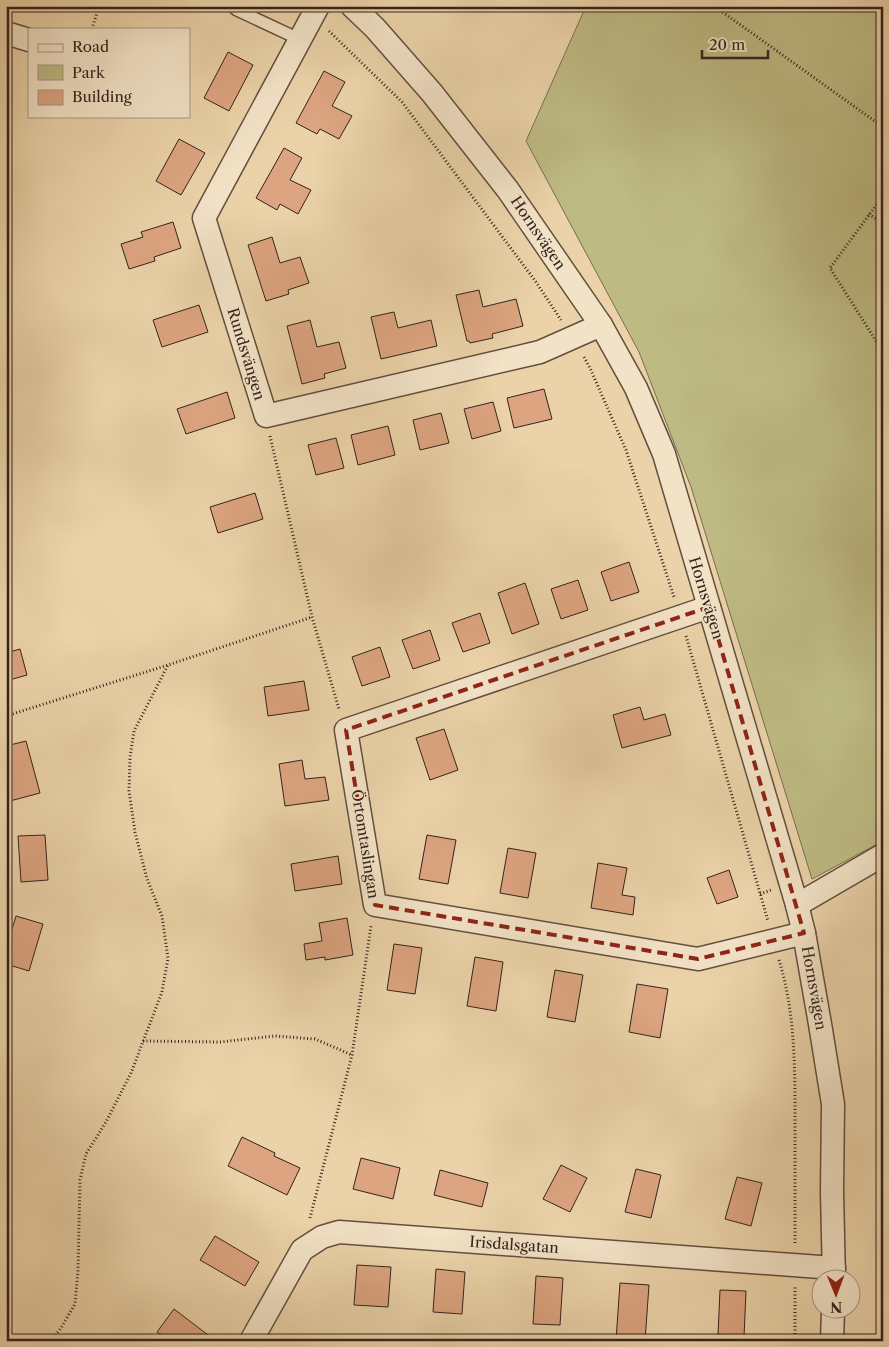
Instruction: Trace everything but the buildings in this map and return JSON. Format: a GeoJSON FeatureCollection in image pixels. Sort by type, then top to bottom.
{"type":"FeatureCollection","features":[{"type":"Feature","properties":{"kind":"street","name":"Rundsvängen"},"geometry":{"type":"LineString","coordinates":[[318,6],[204,218],[266,416],[540,352],[601,325]]}},
{"type":"Feature","properties":{"kind":"street","name":"Hornsvägen"},"geometry":{"type":"LineString","coordinates":[[352,6],[375,28],[432,93],[508,190],[601,325],[636,388],[664,454],[804,933],[833,1104],[834,1270]]}},
{"type":"Feature","properties":{"kind":"street"},"geometry":{"type":"LineString","coordinates":[[6,33],[28,40]]}},
{"type":"Feature","properties":{"kind":"street"},"geometry":{"type":"LineString","coordinates":[[346,730],[709,606]]}},
{"type":"Feature","properties":{"kind":"street","name":"Örtomtaslingan"},"geometry":{"type":"LineString","coordinates":[[346,730],[374,906],[698,958],[804,933]]}},
{"type":"Feature","properties":{"kind":"street"},"geometry":{"type":"LineString","coordinates":[[797,905],[883,855]]}},
{"type":"Feature","properties":{"kind":"street","name":"Irisdalsgatan"},"geometry":{"type":"LineString","coordinates":[[251,1341],[302,1250],[322,1237],[339,1232],[812,1272]]}},
{"type":"Feature","properties":{"kind":"street"},"geometry":{"type":"LineString","coordinates":[[832,1341],[833,1320]]}},
{"type":"Feature","properties":{"kind":"lane"},"geometry":{"type":"LineString","coordinates":[[232,6],[299,39]]}},
{"type":"Feature","properties":{"kind":"path"},"geometry":{"type":"LineString","coordinates":[[92,28],[99,6]]}},
{"type":"Feature","properties":{"kind":"path"},"geometry":{"type":"LineString","coordinates":[[714,6],[883,127]]}},
{"type":"Feature","properties":{"kind":"path"},"geometry":{"type":"LineString","coordinates":[[883,196],[830,268],[883,352]]}},
{"type":"Feature","properties":{"kind":"path"},"geometry":{"type":"LineString","coordinates":[[869,214],[883,224]]}},
{"type":"Feature","properties":{"kind":"path"},"geometry":{"type":"LineString","coordinates":[[266,416],[312,617],[346,730]]}},
{"type":"Feature","properties":{"kind":"path"},"geometry":{"type":"LineString","coordinates":[[6,716],[168,666],[312,617]]}},
{"type":"Feature","properties":{"kind":"path"},"geometry":{"type":"LineString","coordinates":[[51,1341],[75,1304],[78,1270],[80,1180],[86,1154],[106,1122],[131,1073],[162,992],[168,958],[162,916],[147,879],[135,832],[129,790],[130,757],[134,731],[168,666]]}},
{"type":"Feature","properties":{"kind":"path"},"geometry":{"type":"LineString","coordinates":[[302,1250],[352,1055],[374,906]]}},
{"type":"Feature","properties":{"kind":"path"},"geometry":{"type":"LineString","coordinates":[[143,1040],[220,1042],[274,1036],[315,1039],[352,1055]]}},
{"type":"Feature","properties":{"kind":"highlighted area"},"geometry":{"type":"Polygon","coordinates":[[[709,607],[804,933],[698,959],[375,905],[346,730],[709,607]]]}},
{"type":"Feature","properties":{"kind":"green space"},"geometry":{"type":"Polygon","coordinates":[[[586,6],[883,6],[883,824],[876,828],[883,841],[812,879],[691,487],[639,352],[526,141],[586,6]]]}}]}
